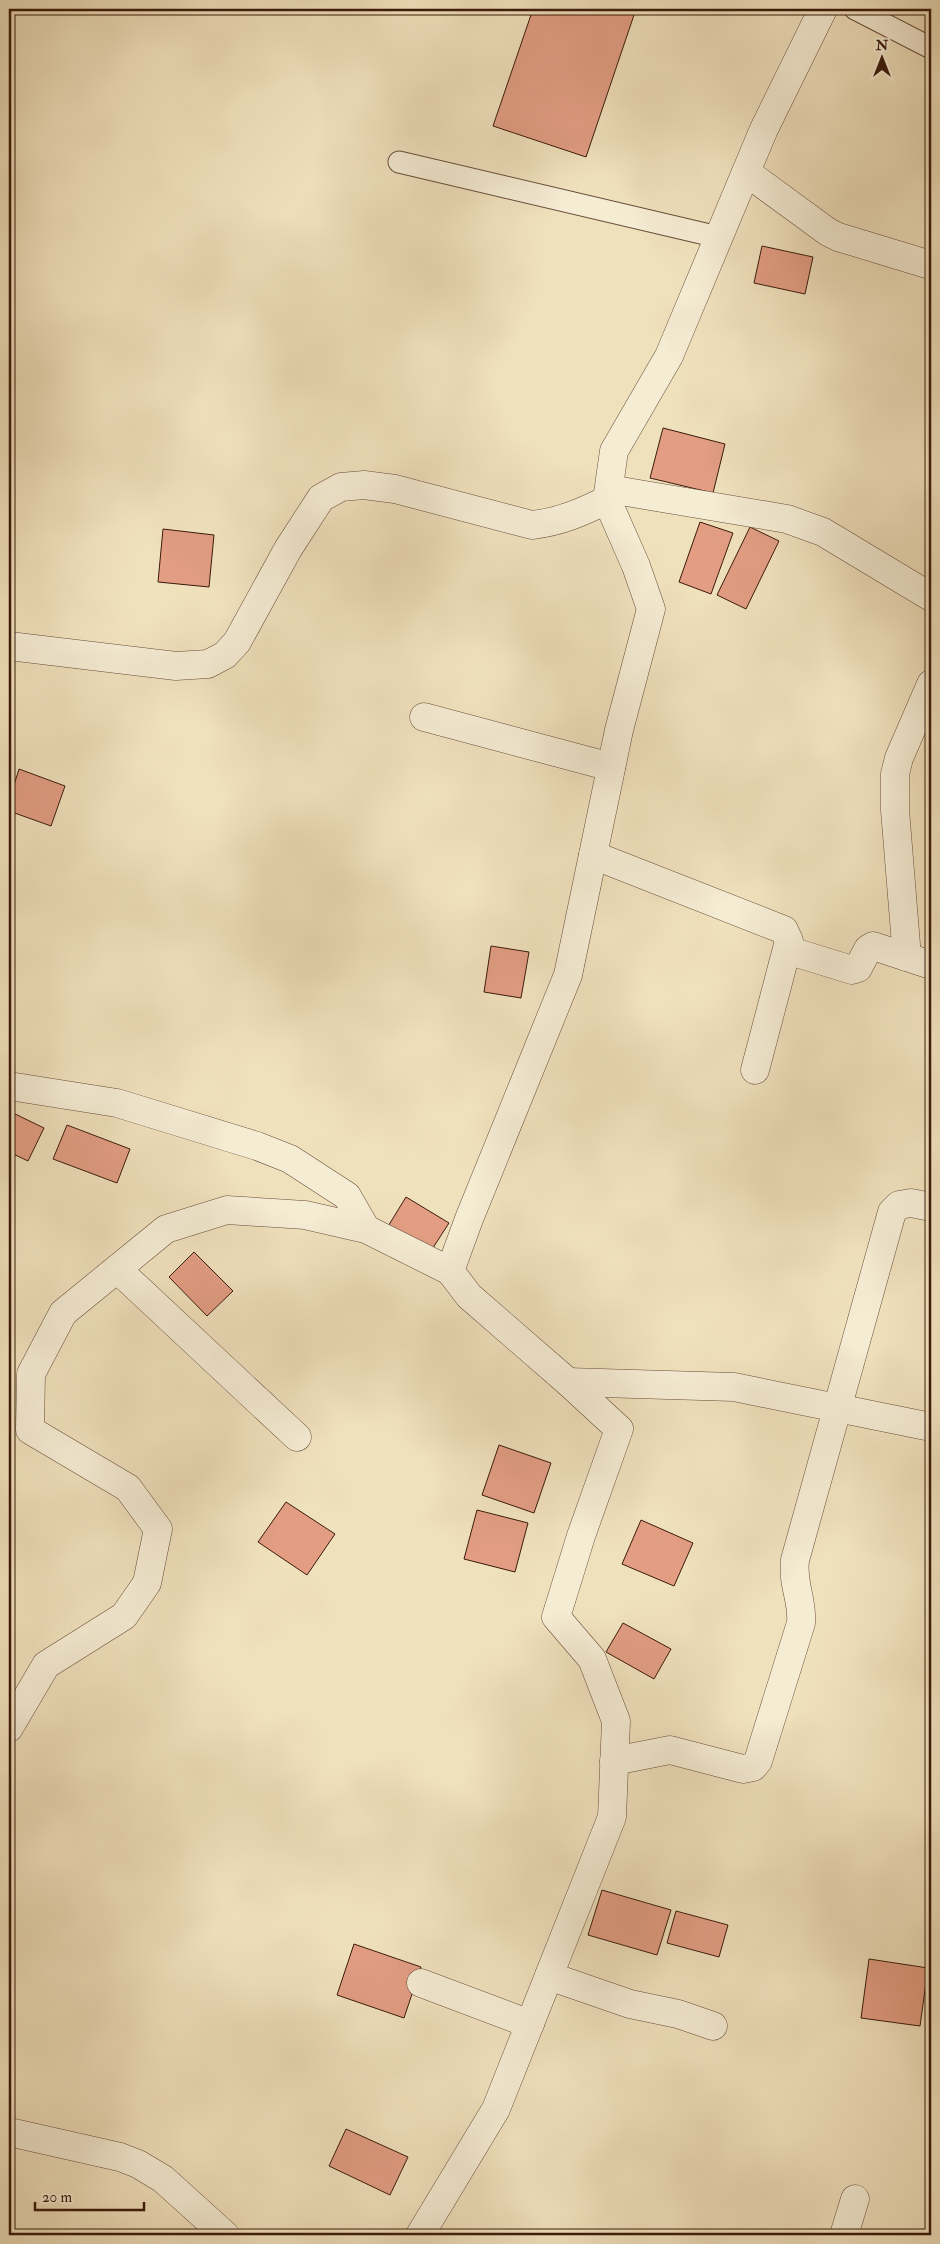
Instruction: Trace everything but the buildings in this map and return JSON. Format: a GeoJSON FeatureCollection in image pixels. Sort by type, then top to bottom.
{"type":"FeatureCollection","features":[{"type":"Feature","properties":{"kind":"street"},"geometry":{"type":"LineString","coordinates":[[450,1271],[469,1219],[568,975],[611,767],[651,609],[608,495],[614,451],[669,356],[764,129],[823,9]]}},
{"type":"Feature","properties":{"kind":"street"},"geometry":{"type":"LineString","coordinates":[[746,172],[828,232],[838,237],[928,264]]}},
{"type":"Feature","properties":{"kind":"street"},"geometry":{"type":"LineString","coordinates":[[9,646],[176,666],[208,664],[225,656],[237,642],[288,549],[321,498],[341,487],[364,485],[395,489],[532,525],[552,523],[571,518],[608,495],[787,519],[823,532],[931,596]]}},
{"type":"Feature","properties":{"kind":"street"},"geometry":{"type":"LineString","coordinates":[[787,950],[852,970],[858,968],[868,949],[873,946],[919,961],[895,810],[895,774],[898,758],[931,684]]}},
{"type":"Feature","properties":{"kind":"street"},"geometry":{"type":"LineString","coordinates":[[424,717],[611,767]]}},
{"type":"Feature","properties":{"kind":"street"},"geometry":{"type":"LineString","coordinates":[[593,855],[784,930],[789,941],[755,1070]]}},
{"type":"Feature","properties":{"kind":"street"},"geometry":{"type":"LineString","coordinates":[[9,1086],[117,1102],[257,1146],[290,1159],[347,1196],[366,1229]]}},
{"type":"Feature","properties":{"kind":"street"},"geometry":{"type":"LineString","coordinates":[[614,1761],[670,1750],[743,1769],[753,1767],[758,1761],[801,1623],[802,1610],[793,1579],[795,1560],[892,1212],[898,1204],[911,1203],[931,1207]]}},
{"type":"Feature","properties":{"kind":"street"},"geometry":{"type":"LineString","coordinates":[[9,1728],[46,1665],[124,1616],[147,1583],[158,1529],[128,1488],[30,1430],[31,1374],[63,1313],[166,1229],[227,1210],[305,1215],[366,1229],[450,1271],[469,1296],[619,1429],[581,1536],[556,1617],[592,1659],[616,1721],[612,1817],[496,2109],[423,2235]]}},
{"type":"Feature","properties":{"kind":"street"},"geometry":{"type":"LineString","coordinates":[[118,1269],[297,1437]]}},
{"type":"Feature","properties":{"kind":"street"},"geometry":{"type":"LineString","coordinates":[[568,1382],[734,1387],[931,1427]]}},
{"type":"Feature","properties":{"kind":"street"},"geometry":{"type":"LineString","coordinates":[[549,1976],[630,2004],[678,2014],[713,2026]]}},
{"type":"Feature","properties":{"kind":"street"},"geometry":{"type":"LineString","coordinates":[[421,1983],[530,2024]]}},
{"type":"Feature","properties":{"kind":"street"},"geometry":{"type":"LineString","coordinates":[[9,2132],[138,2164],[163,2179],[225,2235]]}},
{"type":"Feature","properties":{"kind":"street"},"geometry":{"type":"LineString","coordinates":[[844,2235],[855,2200]]}},
{"type":"Feature","properties":{"kind":"lane"},"geometry":{"type":"LineString","coordinates":[[855,9],[931,48]]}},
{"type":"Feature","properties":{"kind":"lane"},"geometry":{"type":"LineString","coordinates":[[399,162],[718,237]]}}]}
